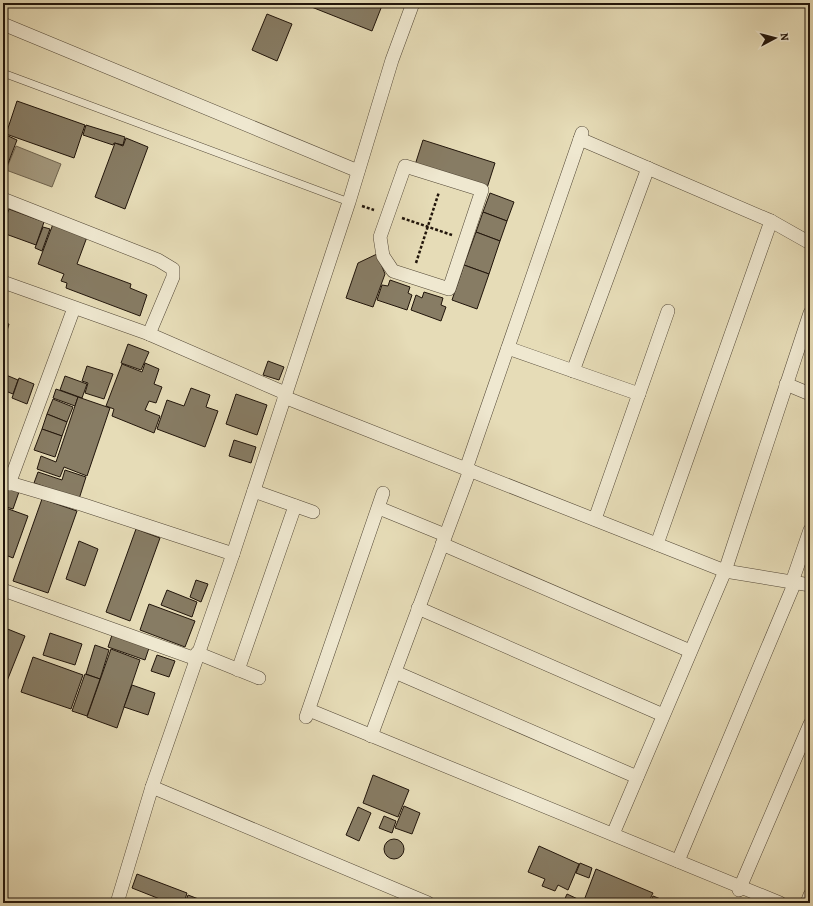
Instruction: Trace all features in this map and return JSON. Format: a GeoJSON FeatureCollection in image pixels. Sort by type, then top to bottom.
{"type":"FeatureCollection","features":[{"type":"Feature","properties":{"kind":"street"},"geometry":{"type":"LineString","coordinates":[[117,903],[152,787],[233,554],[358,171],[392,60],[413,3]]}},
{"type":"Feature","properties":{"kind":"street"},"geometry":{"type":"LineString","coordinates":[[3,24],[358,171]]}},
{"type":"Feature","properties":{"kind":"street"},"geometry":{"type":"LineString","coordinates":[[371,736],[468,469],[581,136],[648,168],[771,221],[810,243]]}},
{"type":"Feature","properties":{"kind":"street"},"geometry":{"type":"LineString","coordinates":[[405,166],[444,178],[482,190],[449,289],[393,271],[384,256],[380,237],[405,166]]}},
{"type":"Feature","properties":{"kind":"street"},"geometry":{"type":"LineString","coordinates":[[573,371],[648,168]]}},
{"type":"Feature","properties":{"kind":"street"},"geometry":{"type":"LineString","coordinates":[[3,199],[158,260],[173,269],[173,277],[149,334]]}},
{"type":"Feature","properties":{"kind":"street"},"geometry":{"type":"LineString","coordinates":[[657,544],[771,221]]}},
{"type":"Feature","properties":{"kind":"street"},"geometry":{"type":"LineString","coordinates":[[3,282],[149,334],[284,395],[725,571],[810,585]]}},
{"type":"Feature","properties":{"kind":"street"},"geometry":{"type":"LineString","coordinates":[[74,308],[6,483],[84,506],[233,554]]}},
{"type":"Feature","properties":{"kind":"street"},"geometry":{"type":"LineString","coordinates":[[595,520],[668,311]]}},
{"type":"Feature","properties":{"kind":"street"},"geometry":{"type":"LineString","coordinates":[[613,834],[725,571],[810,314]]}},
{"type":"Feature","properties":{"kind":"street"},"geometry":{"type":"LineString","coordinates":[[508,348],[639,394]]}},
{"type":"Feature","properties":{"kind":"street"},"geometry":{"type":"LineString","coordinates":[[786,384],[810,394]]}},
{"type":"Feature","properties":{"kind":"street"},"geometry":{"type":"LineString","coordinates":[[254,490],[313,512]]}},
{"type":"Feature","properties":{"kind":"street"},"geometry":{"type":"LineString","coordinates":[[384,493],[308,713],[371,736],[613,834],[740,888],[780,903]]}},
{"type":"Feature","properties":{"kind":"street"},"geometry":{"type":"LineString","coordinates":[[238,670],[296,506]]}},
{"type":"Feature","properties":{"kind":"street"},"geometry":{"type":"LineString","coordinates":[[379,508],[443,540],[690,651]]}},
{"type":"Feature","properties":{"kind":"street"},"geometry":{"type":"LineString","coordinates":[[678,861],[793,582],[810,530]]}},
{"type":"Feature","properties":{"kind":"street"},"geometry":{"type":"LineString","coordinates":[[3,590],[259,678]]}},
{"type":"Feature","properties":{"kind":"street"},"geometry":{"type":"LineString","coordinates":[[418,608],[663,715]]}},
{"type":"Feature","properties":{"kind":"street"},"geometry":{"type":"LineString","coordinates":[[395,672],[637,777]]}},
{"type":"Feature","properties":{"kind":"street"},"geometry":{"type":"LineString","coordinates":[[740,888],[810,724]]}},
{"type":"Feature","properties":{"kind":"street"},"geometry":{"type":"LineString","coordinates":[[152,787],[428,903]]}},
{"type":"Feature","properties":{"kind":"street"},"geometry":{"type":"LineString","coordinates":[[806,903],[810,895]]}},
{"type":"Feature","properties":{"kind":"lane"},"geometry":{"type":"LineString","coordinates":[[3,73],[348,202]]}},
{"type":"Feature","properties":{"kind":"path"},"geometry":{"type":"LineString","coordinates":[[411,277],[444,178]]}},
{"type":"Feature","properties":{"kind":"path"},"geometry":{"type":"LineString","coordinates":[[348,202],[466,240]]}},
{"type":"Feature","properties":{"kind":"shaded area"},"geometry":{"type":"Polygon","coordinates":[[[16,146],[61,164],[52,187],[6,170],[16,146]]]}},
{"type":"Feature","properties":{"kind":"building"},"geometry":{"type":"Polygon","coordinates":[[[311,3],[383,3],[372,31],[309,6],[311,3]]]}},
{"type":"Feature","properties":{"kind":"building"},"geometry":{"type":"Polygon","coordinates":[[[796,3],[810,3],[810,9],[796,3]]]}},
{"type":"Feature","properties":{"kind":"building"},"geometry":{"type":"Polygon","coordinates":[[[267,14],[292,24],[277,61],[252,50],[267,14]]]}},
{"type":"Feature","properties":{"kind":"building"},"geometry":{"type":"Polygon","coordinates":[[[17,101],[85,125],[74,158],[6,134],[17,101]]]}},
{"type":"Feature","properties":{"kind":"building"},"geometry":{"type":"Polygon","coordinates":[[[86,125],[125,137],[123,145],[114,143],[113,145],[83,135],[86,125]]]}},
{"type":"Feature","properties":{"kind":"building"},"geometry":{"type":"Polygon","coordinates":[[[6,135],[17,140],[7,166],[3,165],[3,142],[6,135]]]}},
{"type":"Feature","properties":{"kind":"building"},"geometry":{"type":"Polygon","coordinates":[[[126,138],[148,147],[125,209],[95,197],[115,143],[123,146],[126,138]]]}},
{"type":"Feature","properties":{"kind":"building"},"geometry":{"type":"Polygon","coordinates":[[[423,140],[495,163],[487,188],[415,165],[423,140]]]}},
{"type":"Feature","properties":{"kind":"building"},"geometry":{"type":"Polygon","coordinates":[[[490,193],[514,202],[507,221],[483,212],[490,193]]]}},
{"type":"Feature","properties":{"kind":"building"},"geometry":{"type":"Polygon","coordinates":[[[9,209],[44,222],[36,245],[3,233],[3,225],[9,209]]]}},
{"type":"Feature","properties":{"kind":"building"},"geometry":{"type":"Polygon","coordinates":[[[483,212],[507,221],[500,241],[476,232],[483,212]]]}},
{"type":"Feature","properties":{"kind":"building"},"geometry":{"type":"Polygon","coordinates":[[[53,224],[87,237],[77,264],[131,284],[130,288],[147,295],[140,316],[66,288],[67,283],[61,281],[64,274],[38,264],[53,224]]]}},
{"type":"Feature","properties":{"kind":"building"},"geometry":{"type":"Polygon","coordinates":[[[43,227],[50,229],[42,251],[35,248],[43,227]]]}},
{"type":"Feature","properties":{"kind":"building"},"geometry":{"type":"Polygon","coordinates":[[[476,232],[500,241],[489,274],[464,265],[476,232]]]}},
{"type":"Feature","properties":{"kind":"building"},"geometry":{"type":"Polygon","coordinates":[[[377,254],[385,274],[373,307],[346,298],[358,263],[377,254]]]}},
{"type":"Feature","properties":{"kind":"building"},"geometry":{"type":"Polygon","coordinates":[[[464,265],[489,274],[477,309],[452,300],[464,265]]]}},
{"type":"Feature","properties":{"kind":"building"},"geometry":{"type":"Polygon","coordinates":[[[390,280],[410,287],[408,293],[412,295],[407,310],[377,300],[382,285],[388,286],[390,280]]]}},
{"type":"Feature","properties":{"kind":"building"},"geometry":{"type":"Polygon","coordinates":[[[424,292],[443,298],[441,305],[446,307],[441,321],[411,310],[416,295],[422,298],[424,292]]]}},
{"type":"Feature","properties":{"kind":"building"},"geometry":{"type":"Polygon","coordinates":[[[3,323],[9,324],[4,341],[3,341],[3,323]]]}},
{"type":"Feature","properties":{"kind":"building"},"geometry":{"type":"Polygon","coordinates":[[[128,344],[149,352],[141,370],[121,363],[128,344]]]}},
{"type":"Feature","properties":{"kind":"building"},"geometry":{"type":"Polygon","coordinates":[[[268,361],[284,367],[279,380],[263,375],[268,361]]]}},
{"type":"Feature","properties":{"kind":"building"},"geometry":{"type":"Polygon","coordinates":[[[145,363],[159,369],[154,384],[162,387],[156,403],[149,401],[145,410],[160,416],[154,433],[112,416],[114,409],[106,406],[122,364],[142,372],[145,363]]]}},
{"type":"Feature","properties":{"kind":"building"},"geometry":{"type":"Polygon","coordinates":[[[87,366],[113,374],[104,399],[85,393],[88,383],[82,381],[87,366]]]}},
{"type":"Feature","properties":{"kind":"building"},"geometry":{"type":"Polygon","coordinates":[[[6,375],[18,380],[13,394],[3,390],[6,375]]]}},
{"type":"Feature","properties":{"kind":"building"},"geometry":{"type":"Polygon","coordinates":[[[65,376],[87,384],[82,398],[60,390],[65,376]]]}},
{"type":"Feature","properties":{"kind":"building"},"geometry":{"type":"Polygon","coordinates":[[[19,378],[34,384],[27,404],[12,398],[19,378]]]}},
{"type":"Feature","properties":{"kind":"building"},"geometry":{"type":"Polygon","coordinates":[[[191,388],[210,395],[206,407],[218,411],[205,447],[157,429],[167,400],[184,406],[191,388]]]}},
{"type":"Feature","properties":{"kind":"building"},"geometry":{"type":"Polygon","coordinates":[[[56,389],[78,397],[75,406],[53,398],[56,389]]]}},
{"type":"Feature","properties":{"kind":"building"},"geometry":{"type":"Polygon","coordinates":[[[236,394],[267,405],[257,435],[226,424],[236,394]]]}},
{"type":"Feature","properties":{"kind":"building"},"geometry":{"type":"Polygon","coordinates":[[[78,397],[110,408],[87,476],[64,467],[60,477],[37,469],[41,456],[56,462],[78,397]]]}},
{"type":"Feature","properties":{"kind":"building"},"geometry":{"type":"Polygon","coordinates":[[[53,399],[73,407],[67,422],[47,414],[53,399]]]}},
{"type":"Feature","properties":{"kind":"building"},"geometry":{"type":"Polygon","coordinates":[[[47,414],[67,422],[62,436],[42,429],[47,414]]]}},
{"type":"Feature","properties":{"kind":"building"},"geometry":{"type":"Polygon","coordinates":[[[42,429],[62,436],[55,457],[34,450],[42,429]]]}},
{"type":"Feature","properties":{"kind":"building"},"geometry":{"type":"Polygon","coordinates":[[[234,440],[256,447],[251,463],[229,456],[234,440]]]}},
{"type":"Feature","properties":{"kind":"building"},"geometry":{"type":"Polygon","coordinates":[[[65,470],[86,477],[79,499],[34,483],[38,472],[62,480],[65,470]]]}},
{"type":"Feature","properties":{"kind":"building"},"geometry":{"type":"Polygon","coordinates":[[[3,483],[20,489],[13,509],[3,506],[3,483]]]}},
{"type":"Feature","properties":{"kind":"building"},"geometry":{"type":"Polygon","coordinates":[[[42,499],[77,511],[48,593],[13,581],[42,499]]]}},
{"type":"Feature","properties":{"kind":"building"},"geometry":{"type":"Polygon","coordinates":[[[3,507],[28,516],[13,558],[3,554],[3,507]]]}},
{"type":"Feature","properties":{"kind":"building"},"geometry":{"type":"Polygon","coordinates":[[[136,529],[160,538],[130,621],[106,612],[136,529]]]}},
{"type":"Feature","properties":{"kind":"building"},"geometry":{"type":"Polygon","coordinates":[[[79,541],[98,549],[85,586],[66,579],[79,541]]]}},
{"type":"Feature","properties":{"kind":"building"},"geometry":{"type":"Polygon","coordinates":[[[196,580],[208,584],[201,602],[190,597],[196,580]]]}},
{"type":"Feature","properties":{"kind":"building"},"geometry":{"type":"Polygon","coordinates":[[[167,590],[197,602],[192,617],[161,605],[167,590]]]}},
{"type":"Feature","properties":{"kind":"building"},"geometry":{"type":"Polygon","coordinates":[[[149,604],[195,621],[185,647],[140,630],[149,604]]]}},
{"type":"Feature","properties":{"kind":"building"},"geometry":{"type":"Polygon","coordinates":[[[5,628],[25,636],[3,691],[3,633],[5,628]]]}},
{"type":"Feature","properties":{"kind":"building"},"geometry":{"type":"Polygon","coordinates":[[[50,633],[82,644],[75,665],[43,655],[50,633]]]}},
{"type":"Feature","properties":{"kind":"building"},"geometry":{"type":"Polygon","coordinates":[[[112,635],[149,648],[145,660],[108,647],[112,635]]]}},
{"type":"Feature","properties":{"kind":"building"},"geometry":{"type":"Polygon","coordinates":[[[95,645],[109,650],[100,679],[86,674],[95,645]]]}},
{"type":"Feature","properties":{"kind":"building"},"geometry":{"type":"Polygon","coordinates":[[[111,649],[140,660],[117,728],[87,717],[111,649]]]}},
{"type":"Feature","properties":{"kind":"building"},"geometry":{"type":"Polygon","coordinates":[[[157,655],[175,661],[169,677],[151,671],[157,655]]]}},
{"type":"Feature","properties":{"kind":"building"},"geometry":{"type":"Polygon","coordinates":[[[33,657],[83,675],[71,709],[21,692],[33,657]]]}},
{"type":"Feature","properties":{"kind":"building"},"geometry":{"type":"Polygon","coordinates":[[[85,674],[100,679],[87,716],[72,711],[85,674]]]}},
{"type":"Feature","properties":{"kind":"building"},"geometry":{"type":"Polygon","coordinates":[[[132,685],[155,693],[148,715],[124,707],[132,685]]]}},
{"type":"Feature","properties":{"kind":"building"},"geometry":{"type":"Polygon","coordinates":[[[373,775],[409,790],[398,817],[363,803],[373,775]]]}},
{"type":"Feature","properties":{"kind":"building"},"geometry":{"type":"Polygon","coordinates":[[[404,806],[420,813],[412,834],[395,828],[404,806]]]}},
{"type":"Feature","properties":{"kind":"building"},"geometry":{"type":"Polygon","coordinates":[[[358,807],[371,813],[359,841],[346,835],[358,807]]]}},
{"type":"Feature","properties":{"kind":"building"},"geometry":{"type":"Polygon","coordinates":[[[384,816],[396,821],[392,833],[379,828],[384,816]]]}},
{"type":"Feature","properties":{"kind":"building"},"geometry":{"type":"Polygon","coordinates":[[[390,839],[398,839],[404,845],[404,853],[398,859],[390,859],[384,853],[384,845],[390,839]]]}},
{"type":"Feature","properties":{"kind":"building"},"geometry":{"type":"Polygon","coordinates":[[[539,846],[579,864],[568,890],[558,885],[555,891],[542,886],[545,879],[528,872],[539,846]]]}},
{"type":"Feature","properties":{"kind":"building"},"geometry":{"type":"Polygon","coordinates":[[[580,863],[592,868],[589,878],[576,873],[580,863]]]}},
{"type":"Feature","properties":{"kind":"building"},"geometry":{"type":"Polygon","coordinates":[[[596,869],[653,893],[648,903],[583,903],[596,869]]]}},
{"type":"Feature","properties":{"kind":"building"},"geometry":{"type":"Polygon","coordinates":[[[137,874],[187,893],[184,903],[170,903],[132,888],[137,874]]]}},
{"type":"Feature","properties":{"kind":"building"},"geometry":{"type":"Polygon","coordinates":[[[567,894],[582,901],[581,903],[563,903],[567,894]]]}},
{"type":"Feature","properties":{"kind":"building"},"geometry":{"type":"Polygon","coordinates":[[[188,895],[209,903],[185,903],[188,895]]]}},
{"type":"Feature","properties":{"kind":"building"},"geometry":{"type":"Polygon","coordinates":[[[653,896],[671,903],[650,903],[653,896]]]}}]}
